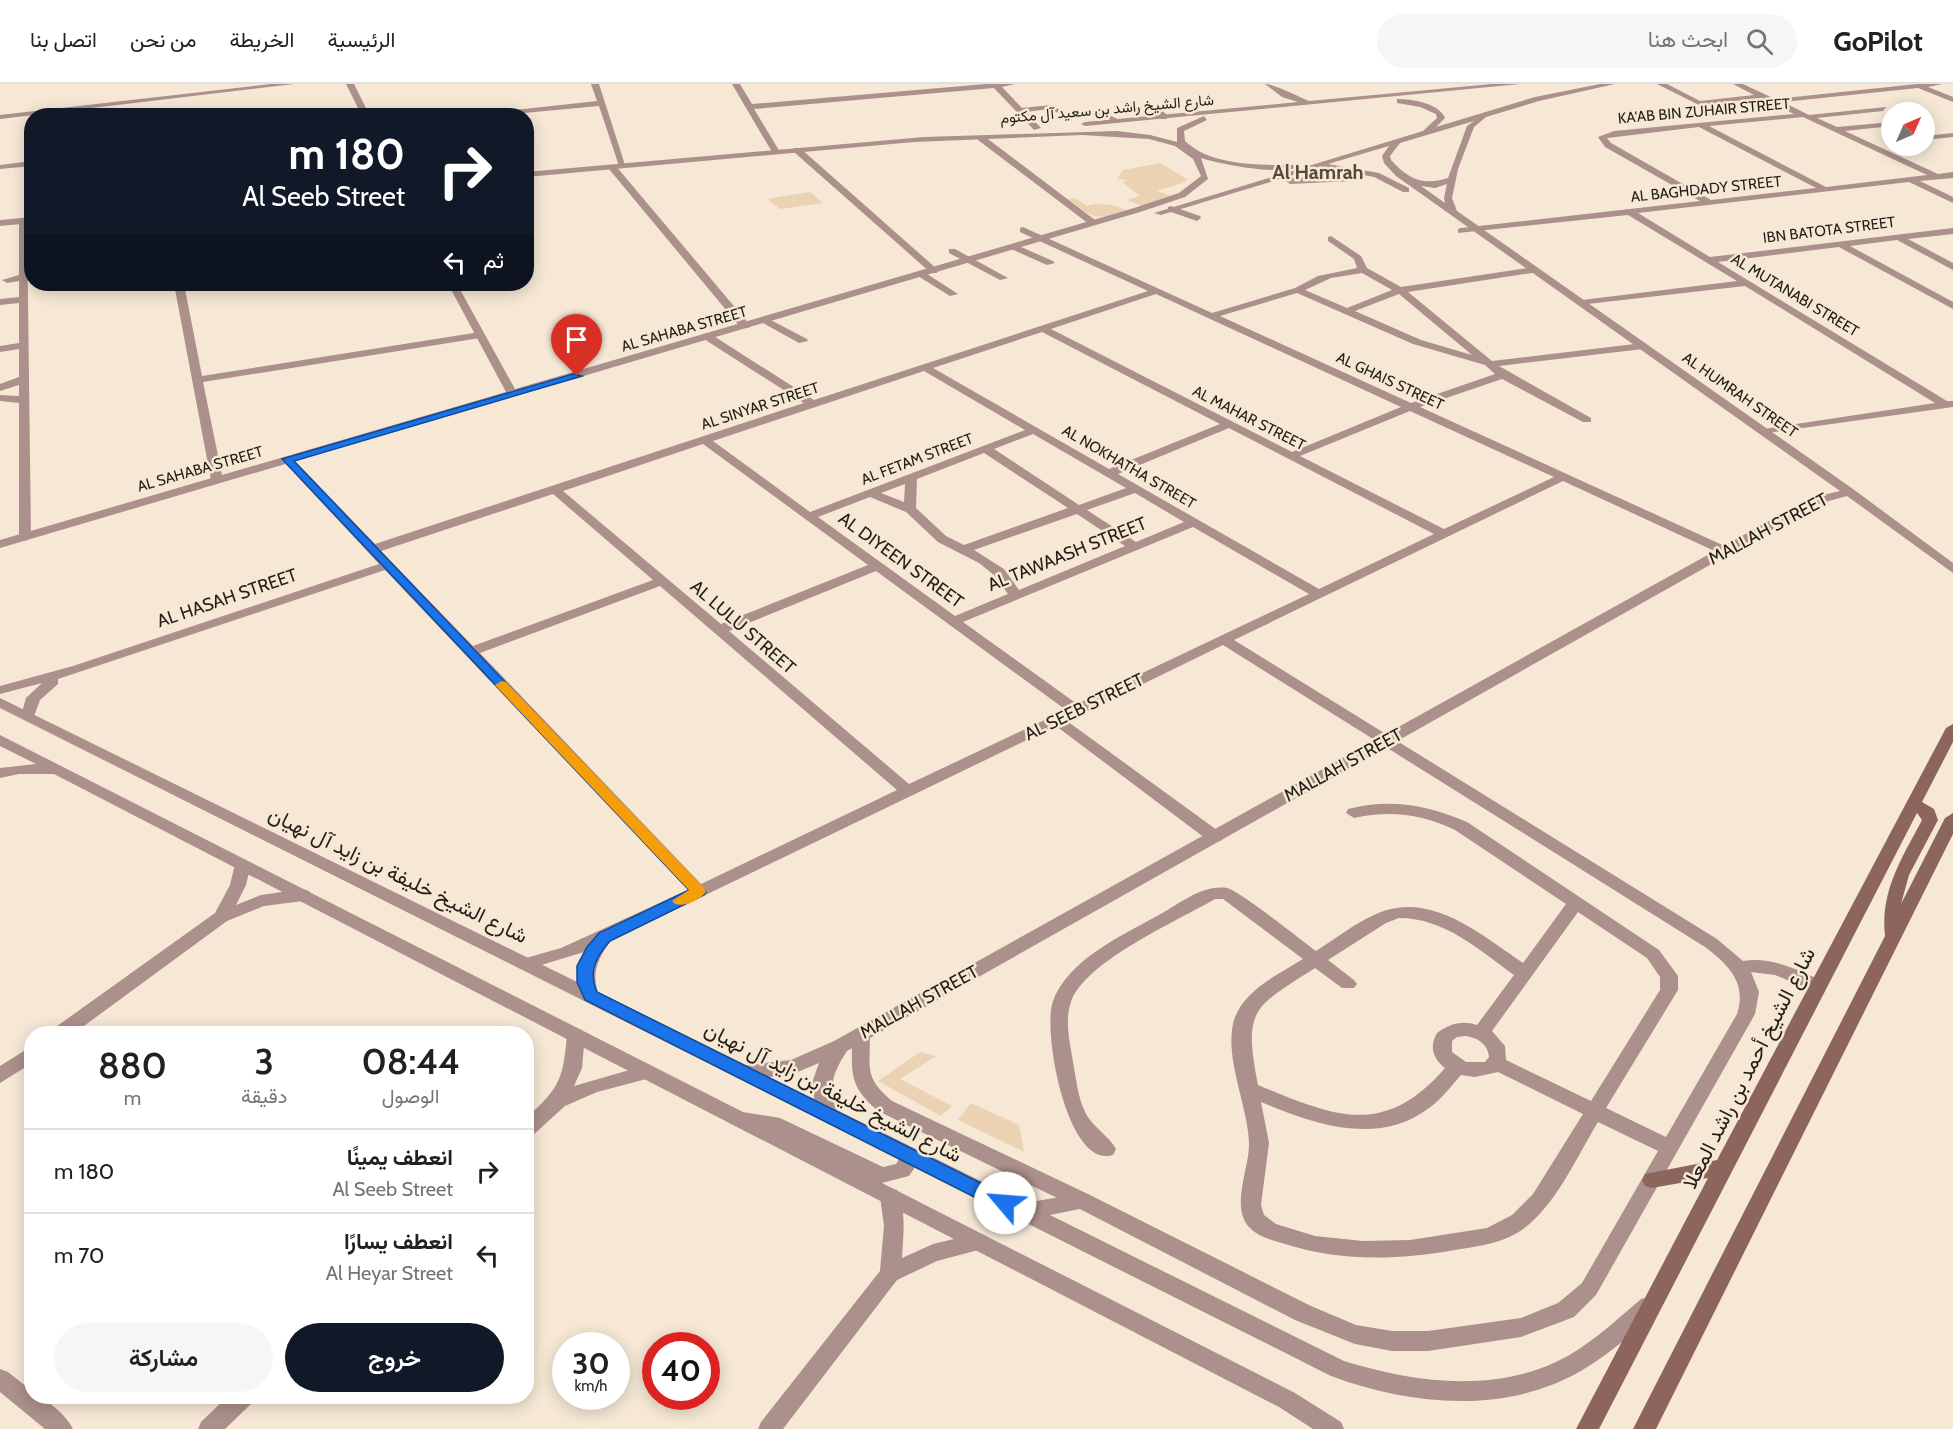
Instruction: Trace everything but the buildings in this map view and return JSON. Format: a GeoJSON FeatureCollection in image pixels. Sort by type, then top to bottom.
{"type":"FeatureCollection","features":[{"type":"Feature","properties":{"kind":"main road","name":"شارع الشيخ أحمد بن راشد المعلا"},"geometry":{"type":"LineString","coordinates":[[1587,1429],[1953,728]]}},
{"type":"Feature","properties":{"kind":"main road"},"geometry":{"type":"LineString","coordinates":[[1893,936],[1890,912],[1894,891],[1930,820],[1928,813],[1915,804]]}},
{"type":"Feature","properties":{"kind":"main road"},"geometry":{"type":"LineString","coordinates":[[1644,1429],[1953,818]]}},
{"type":"Feature","properties":{"kind":"main road"},"geometry":{"type":"LineString","coordinates":[[1652,1180],[1725,1167]]}},
{"type":"Feature","properties":{"kind":"street"},"geometry":{"type":"LineString","coordinates":[[82,108],[290,84]]}},
{"type":"Feature","properties":{"kind":"street"},"geometry":{"type":"LineString","coordinates":[[350,84],[362,108]]}},
{"type":"Feature","properties":{"kind":"street"},"geometry":{"type":"LineString","coordinates":[[595,84],[623,166]]}},
{"type":"Feature","properties":{"kind":"street"},"geometry":{"type":"LineString","coordinates":[[736,84],[776,152]]}},
{"type":"Feature","properties":{"kind":"street"},"geometry":{"type":"LineString","coordinates":[[871,84],[879,95]]}},
{"type":"Feature","properties":{"kind":"street"},"geometry":{"type":"LineString","coordinates":[[749,106],[1011,84]]}},
{"type":"Feature","properties":{"kind":"street"},"geometry":{"type":"LineString","coordinates":[[1269,84],[1290,97],[1315,104]]}},
{"type":"Feature","properties":{"kind":"street","name":"شارع الشيخ راشد بن سعيد آل مكتوم"},"geometry":{"type":"LineString","coordinates":[[979,136],[1037,128],[1516,84]]}},
{"type":"Feature","properties":{"kind":"street"},"geometry":{"type":"LineString","coordinates":[[1064,231],[1131,221],[1505,109],[1611,84]]}},
{"type":"Feature","properties":{"kind":"street"},"geometry":{"type":"LineString","coordinates":[[1661,84],[1717,110]]}},
{"type":"Feature","properties":{"kind":"street"},"geometry":{"type":"LineString","coordinates":[[1737,84],[1937,177]]}},
{"type":"Feature","properties":{"kind":"street"},"geometry":{"type":"LineString","coordinates":[[1830,84],[1881,108]]}},
{"type":"Feature","properties":{"kind":"street"},"geometry":{"type":"LineString","coordinates":[[1868,84],[1867,87],[1876,90]]}},
{"type":"Feature","properties":{"kind":"street"},"geometry":{"type":"LineString","coordinates":[[1773,101],[1938,84]]}},
{"type":"Feature","properties":{"kind":"street"},"geometry":{"type":"LineString","coordinates":[[996,85],[1037,128]]}},
{"type":"Feature","properties":{"kind":"street"},"geometry":{"type":"LineString","coordinates":[[1919,86],[1953,100]]}},
{"type":"Feature","properties":{"kind":"street"},"geometry":{"type":"LineString","coordinates":[[1262,89],[1273,99],[1267,108]]}},
{"type":"Feature","properties":{"kind":"street"},"geometry":{"type":"LineString","coordinates":[[1676,105],[1764,96]]}},
{"type":"Feature","properties":{"kind":"street"},"geometry":{"type":"LineString","coordinates":[[1365,99],[1408,102],[1439,113],[1441,118],[1438,122],[1422,134]]}},
{"type":"Feature","properties":{"kind":"street"},"geometry":{"type":"LineString","coordinates":[[145,101],[146,108]]}},
{"type":"Feature","properties":{"kind":"street"},"geometry":{"type":"LineString","coordinates":[[534,110],[602,104]]}},
{"type":"Feature","properties":{"kind":"street"},"geometry":{"type":"LineString","coordinates":[[1020,110],[1051,107],[1055,112],[1072,115],[1100,112],[1118,121]]}},
{"type":"Feature","properties":{"kind":"street"},"geometry":{"type":"LineString","coordinates":[[1155,109],[1164,117]]}},
{"type":"Feature","properties":{"kind":"street"},"geometry":{"type":"LineString","coordinates":[[1454,214],[1448,198],[1454,169],[1471,126],[1505,109]]}},
{"type":"Feature","properties":{"kind":"street","name":"KA'AB BIN ZUHAIR STREET"},"geometry":{"type":"LineString","coordinates":[[1710,203],[1608,145],[1602,140],[1605,135],[1881,109]]}},
{"type":"Feature","properties":{"kind":"street"},"geometry":{"type":"LineString","coordinates":[[1064,231],[1158,203],[1191,190],[1205,177],[1201,159],[1180,142],[1178,136],[1180,130],[1195,120],[1239,111]]}},
{"type":"Feature","properties":{"kind":"street"},"geometry":{"type":"LineString","coordinates":[[0,117],[24,114]]}},
{"type":"Feature","properties":{"kind":"street"},"geometry":{"type":"LineString","coordinates":[[1728,116],[1738,121]]}},
{"type":"Feature","properties":{"kind":"street"},"geometry":{"type":"LineString","coordinates":[[1700,125],[1826,190]]}},
{"type":"Feature","properties":{"kind":"street"},"geometry":{"type":"LineString","coordinates":[[1835,130],[1881,125]]}},
{"type":"Feature","properties":{"kind":"street","name":"شارع الشيخ راشد بن سعيد آل مكتوم"},"geometry":{"type":"LineString","coordinates":[[534,174],[914,140],[1074,132],[1116,133],[1154,139],[1215,160],[1244,165],[1275,168],[1315,165]]}},
{"type":"Feature","properties":{"kind":"street"},"geometry":{"type":"LineString","coordinates":[[979,136],[1092,222]]}},
{"type":"Feature","properties":{"kind":"street","name":"AL HUMRAH STREET"},"geometry":{"type":"LineString","coordinates":[[1397,141],[1388,151],[1387,162],[1428,207]]}},
{"type":"Feature","properties":{"kind":"street"},"geometry":{"type":"LineString","coordinates":[[1867,144],[1881,143]]}},
{"type":"Feature","properties":{"kind":"street"},"geometry":{"type":"LineString","coordinates":[[797,150],[934,271]]}},
{"type":"Feature","properties":{"kind":"street"},"geometry":{"type":"LineString","coordinates":[[0,167],[24,164]]}},
{"type":"Feature","properties":{"kind":"street","name":"AL HUMRAH STREET"},"geometry":{"type":"LineString","coordinates":[[1315,165],[1376,175],[1406,185],[1454,214],[1953,567]]}},
{"type":"Feature","properties":{"kind":"street"},"geometry":{"type":"LineString","coordinates":[[612,167],[745,326]]}},
{"type":"Feature","properties":{"kind":"street","name":"AL BAGHDADY STREET"},"geometry":{"type":"LineString","coordinates":[[1461,231],[1953,175]]}},
{"type":"Feature","properties":{"kind":"street"},"geometry":{"type":"LineString","coordinates":[[1216,196],[1314,178],[1359,179],[1406,185],[1435,185],[1453,179]]}},
{"type":"Feature","properties":{"kind":"street"},"geometry":{"type":"LineString","coordinates":[[1911,180],[1953,200]]}},
{"type":"Feature","properties":{"kind":"street"},"geometry":{"type":"LineString","coordinates":[[1172,209],[1197,218]]}},
{"type":"Feature","properties":{"kind":"street","name":"AL MUTANABI STREET"},"geometry":{"type":"LineString","coordinates":[[1628,212],[1950,404]]}},
{"type":"Feature","properties":{"kind":"street","name":"AL HUMRAH STREET"},"geometry":{"type":"LineString","coordinates":[[1444,219],[1484,245],[1523,261]]}},
{"type":"Feature","properties":{"kind":"street"},"geometry":{"type":"LineString","coordinates":[[0,223],[24,221]]}},
{"type":"Feature","properties":{"kind":"street","name":"AL GHAIS STREET"},"geometry":{"type":"LineString","coordinates":[[1023,230],[1725,551]]}},
{"type":"Feature","properties":{"kind":"street","name":"AL SAHABA STREET"},"geometry":{"type":"LineString","coordinates":[[0,544],[1064,231]]}},
{"type":"Feature","properties":{"kind":"street","name":"IBN BATOTA STREET"},"geometry":{"type":"LineString","coordinates":[[1708,260],[1953,231]]}},
{"type":"Feature","properties":{"kind":"street"},"geometry":{"type":"LineString","coordinates":[[1897,237],[1953,267]]}},
{"type":"Feature","properties":{"kind":"street"},"geometry":{"type":"LineString","coordinates":[[1330,239],[1358,258],[1364,270],[1400,290],[1503,375],[1587,420]]}},
{"type":"Feature","properties":{"kind":"street"},"geometry":{"type":"LineString","coordinates":[[1840,244],[1953,306]]}},
{"type":"Feature","properties":{"kind":"street"},"geometry":{"type":"LineString","coordinates":[[1014,247],[1050,263]]}},
{"type":"Feature","properties":{"kind":"street"},"geometry":{"type":"LineString","coordinates":[[952,251],[1003,278]]}},
{"type":"Feature","properties":{"kind":"street"},"geometry":{"type":"LineString","coordinates":[[1211,315],[1298,290],[1309,282],[1327,276],[1364,270]]}},
{"type":"Feature","properties":{"kind":"street"},"geometry":{"type":"LineString","coordinates":[[1345,312],[1400,290],[1535,270]]}},
{"type":"Feature","properties":{"kind":"street"},"geometry":{"type":"LineString","coordinates":[[921,274],[953,294]]}},
{"type":"Feature","properties":{"kind":"street"},"geometry":{"type":"LineString","coordinates":[[7,280],[24,277],[25,537]]}},
{"type":"Feature","properties":{"kind":"street"},"geometry":{"type":"LineString","coordinates":[[1582,303],[1747,284]]}},
{"type":"Feature","properties":{"kind":"street"},"geometry":{"type":"LineString","coordinates":[[1298,290],[1417,342],[1492,364],[1643,346]]}},
{"type":"Feature","properties":{"kind":"street"},"geometry":{"type":"LineString","coordinates":[[180,291],[217,480]]}},
{"type":"Feature","properties":{"kind":"street"},"geometry":{"type":"LineString","coordinates":[[456,291],[512,394]]}},
{"type":"Feature","properties":{"kind":"street","name":"AL SINYAR STREET"},"geometry":{"type":"LineString","coordinates":[[374,549],[1155,291]]}},
{"type":"Feature","properties":{"kind":"street"},"geometry":{"type":"LineString","coordinates":[[0,302],[24,299]]}},
{"type":"Feature","properties":{"kind":"street"},"geometry":{"type":"LineString","coordinates":[[765,320],[802,341]]}},
{"type":"Feature","properties":{"kind":"street","name":"AL MAHAR STREET"},"geometry":{"type":"LineString","coordinates":[[1042,328],[1443,534]]}},
{"type":"Feature","properties":{"kind":"street"},"geometry":{"type":"LineString","coordinates":[[1417,342],[1449,330]]}},
{"type":"Feature","properties":{"kind":"street"},"geometry":{"type":"LineString","coordinates":[[198,380],[480,334]]}},
{"type":"Feature","properties":{"kind":"street"},"geometry":{"type":"LineString","coordinates":[[708,337],[813,404]]}},
{"type":"Feature","properties":{"kind":"street"},"geometry":{"type":"LineString","coordinates":[[0,348],[24,345]]}},
{"type":"Feature","properties":{"kind":"street"},"geometry":{"type":"LineString","coordinates":[[319,345],[322,360]]}},
{"type":"Feature","properties":{"kind":"street","name":"AL NOKHATHA STREET"},"geometry":{"type":"LineString","coordinates":[[924,367],[1319,594]]}},
{"type":"Feature","properties":{"kind":"street"},"geometry":{"type":"LineString","coordinates":[[1291,456],[1477,381],[1503,375]]}},
{"type":"Feature","properties":{"kind":"street"},"geometry":{"type":"LineString","coordinates":[[0,389],[24,390]]}},
{"type":"Feature","properties":{"kind":"street"},"geometry":{"type":"LineString","coordinates":[[0,398],[24,390]]}},
{"type":"Feature","properties":{"kind":"street"},"geometry":{"type":"LineString","coordinates":[[1764,432],[1950,404]]}},
{"type":"Feature","properties":{"kind":"street"},"geometry":{"type":"LineString","coordinates":[[1109,473],[1230,424]]}},
{"type":"Feature","properties":{"kind":"street","name":"AL FETAM STREET"},"geometry":{"type":"LineString","coordinates":[[810,516],[1034,430]]}},
{"type":"Feature","properties":{"kind":"street","name":"AL DIYEEN STREET"},"geometry":{"type":"LineString","coordinates":[[704,440],[1077,710]]}},
{"type":"Feature","properties":{"kind":"street"},"geometry":{"type":"LineString","coordinates":[[986,449],[1134,546]]}},
{"type":"Feature","properties":{"kind":"street"},"geometry":{"type":"LineString","coordinates":[[287,459],[699,892]]}},
{"type":"Feature","properties":{"kind":"street"},"geometry":{"type":"LineString","coordinates":[[910,509],[911,477]]}},
{"type":"Feature","properties":{"kind":"street","name":"AL SEEB STREET"},"geometry":{"type":"LineString","coordinates":[[525,963],[566,953],[604,937],[1563,477]]}},
{"type":"Feature","properties":{"kind":"street"},"geometry":{"type":"LineString","coordinates":[[962,550],[1136,489]]}},
{"type":"Feature","properties":{"kind":"street","name":"AL LULU STREET"},"geometry":{"type":"LineString","coordinates":[[555,490],[908,792]]}},
{"type":"Feature","properties":{"kind":"street","name":"MALLAH STREET"},"geometry":{"type":"LineString","coordinates":[[743,1072],[768,1072],[793,1067],[861,1035],[1819,498],[1849,492]]}},
{"type":"Feature","properties":{"kind":"street"},"geometry":{"type":"LineString","coordinates":[[870,493],[910,509],[942,539],[984,560],[999,572],[1016,595]]}},
{"type":"Feature","properties":{"kind":"street","name":"AL TAWAASH STREET"},"geometry":{"type":"LineString","coordinates":[[954,621],[1194,522]]}},
{"type":"Feature","properties":{"kind":"street","name":"AL HASAH STREET"},"geometry":{"type":"LineString","coordinates":[[0,690],[78,669],[388,565]]}},
{"type":"Feature","properties":{"kind":"street"},"geometry":{"type":"LineString","coordinates":[[719,630],[878,565]]}},
{"type":"Feature","properties":{"kind":"street"},"geometry":{"type":"LineString","coordinates":[[471,652],[662,581]]}},
{"type":"Feature","properties":{"kind":"street"},"geometry":{"type":"LineString","coordinates":[[861,1035],[861,1077],[877,1100],[895,1112],[1083,1200],[1319,1321],[1373,1338],[1428,1341],[1537,1323],[1566,1310],[1589,1289],[1750,1006],[1750,987],[1740,968],[1711,943],[1224,640]]}},
{"type":"Feature","properties":{"kind":"street","name":"AL HASAH STREET"},"geometry":{"type":"LineString","coordinates":[[28,716],[29,704],[39,692],[78,669]]}},
{"type":"Feature","properties":{"kind":"street","name":"شارع الشيخ خليفة بن زايد آل نهيان"},"geometry":{"type":"LineString","coordinates":[[0,702],[1314,1358],[1361,1377],[1406,1387],[1476,1391],[1542,1378],[1583,1358],[1654,1303]]}},
{"type":"Feature","properties":{"kind":"street"},"geometry":{"type":"LineString","coordinates":[[1057,720],[1215,837]]}},
{"type":"Feature","properties":{"kind":"street"},"geometry":{"type":"LineString","coordinates":[[0,740],[1287,1400],[1333,1429]]}},
{"type":"Feature","properties":{"kind":"street"},"geometry":{"type":"LineString","coordinates":[[0,772],[19,769],[59,770]]}},
{"type":"Feature","properties":{"kind":"street"},"geometry":{"type":"LineString","coordinates":[[1354,813],[1376,808],[1401,808],[1444,818],[1471,832],[1653,954],[1665,968],[1670,983],[1665,996],[1540,1200],[1519,1221],[1506,1230],[1473,1240],[1432,1246],[1363,1250],[1301,1241],[1269,1231],[1255,1220],[1251,1205],[1259,1143],[1240,1037],[1248,1010],[1260,995],[1386,916],[1401,911],[1418,911],[1444,920],[1524,973]]}},
{"type":"Feature","properties":{"kind":"street"},"geometry":{"type":"LineString","coordinates":[[221,917],[238,885],[243,864]]}},
{"type":"Feature","properties":{"kind":"street"},"geometry":{"type":"LineString","coordinates":[[1106,1149],[1078,1120],[1069,1098],[1059,1011],[1066,991],[1079,973],[1212,894],[1220,892],[1227,894],[1348,984]]}},
{"type":"Feature","properties":{"kind":"street"},"geometry":{"type":"LineString","coordinates":[[70,1026],[221,917],[261,901],[303,895]]}},
{"type":"Feature","properties":{"kind":"street"},"geometry":{"type":"LineString","coordinates":[[1480,1033],[1576,903]]}},
{"type":"Feature","properties":{"kind":"street"},"geometry":{"type":"LineString","coordinates":[[590,996],[585,982],[585,966],[592,951],[604,937]]}},
{"type":"Feature","properties":{"kind":"street"},"geometry":{"type":"LineString","coordinates":[[1740,968],[1753,965],[1770,967],[1817,986]]}},
{"type":"Feature","properties":{"kind":"street"},"geometry":{"type":"LineString","coordinates":[[1458,1029],[1480,1033],[1497,1047],[1496,1063],[1480,1071],[1457,1066],[1443,1053],[1443,1038],[1458,1029]]}},
{"type":"Feature","properties":{"kind":"street"},"geometry":{"type":"LineString","coordinates":[[558,1101],[573,1068],[576,1035]]}},
{"type":"Feature","properties":{"kind":"street","name":"MALLAH STREET"},"geometry":{"type":"LineString","coordinates":[[830,1116],[822,1096],[821,1085],[826,1065],[840,1046]]}},
{"type":"Feature","properties":{"kind":"street"},"geometry":{"type":"LineString","coordinates":[[0,1076],[24,1059]]}},
{"type":"Feature","properties":{"kind":"street"},"geometry":{"type":"LineString","coordinates":[[1496,1063],[1670,1148]]}},
{"type":"Feature","properties":{"kind":"street"},"geometry":{"type":"LineString","coordinates":[[1250,1090],[1314,1115],[1333,1120],[1371,1122],[1417,1107],[1429,1098],[1457,1066]]}},
{"type":"Feature","properties":{"kind":"street"},"geometry":{"type":"LineString","coordinates":[[534,1123],[558,1101],[593,1086],[647,1072]]}},
{"type":"Feature","properties":{"kind":"street"},"geometry":{"type":"LineString","coordinates":[[740,1119],[773,1123],[882,1174],[902,1170],[912,1157]]}},
{"type":"Feature","properties":{"kind":"street"},"geometry":{"type":"LineString","coordinates":[[890,1196],[894,1226],[890,1274]]}},
{"type":"Feature","properties":{"kind":"street"},"geometry":{"type":"LineString","coordinates":[[1023,1212],[1083,1200]]}},
{"type":"Feature","properties":{"kind":"street"},"geometry":{"type":"LineString","coordinates":[[769,1429],[890,1274],[933,1253],[979,1242]]}},
{"type":"Feature","properties":{"kind":"street"},"geometry":{"type":"LineString","coordinates":[[0,1379],[24,1398]]}},
{"type":"Feature","properties":{"kind":"street"},"geometry":{"type":"LineString","coordinates":[[31,1404],[62,1429]]}},
{"type":"Feature","properties":{"kind":"street"},"geometry":{"type":"LineString","coordinates":[[209,1429],[236,1404]]}},
{"type":"Feature","properties":{"kind":"shaded area"},"geometry":{"type":"Polygon","coordinates":[[[1160,163],[1187,179],[1185,182],[1157,191],[1171,196],[1142,206],[1127,200],[1140,196],[1122,182],[1128,180],[1117,179],[1123,170],[1160,163]]]}},
{"type":"Feature","properties":{"kind":"shaded area"},"geometry":{"type":"Polygon","coordinates":[[[810,192],[823,203],[780,209],[767,199],[810,192]]]}},
{"type":"Feature","properties":{"kind":"shaded area"},"geometry":{"type":"Polygon","coordinates":[[[1075,198],[1087,206],[1106,204],[1126,210],[1107,216],[1095,216],[1068,199],[1075,198]]]}},
{"type":"Feature","properties":{"kind":"shaded area"},"geometry":{"type":"Polygon","coordinates":[[[920,1052],[936,1056],[900,1079],[952,1106],[941,1116],[878,1081],[920,1052]]]}},
{"type":"Feature","properties":{"kind":"shaded area"},"geometry":{"type":"Polygon","coordinates":[[[971,1103],[1019,1125],[1024,1152],[958,1120],[971,1103]]]}},
{"type":"Feature","properties":{"kind":"slow traffic"},"geometry":{"type":"LineString","coordinates":[[502,685],[699,892],[680,901]]}},
{"type":"Feature","properties":{"kind":"district","name":"Al Hamrah"},"geometry":{"type":"Point","coordinates":[1318,172]}},
{"type":"Feature","properties":{"kind":"route"},"geometry":{"type":"LineString","coordinates":[[577,376],[287,459],[699,892],[604,937],[592,951],[585,966],[585,982],[590,996],[1005,1203]]}}]}
